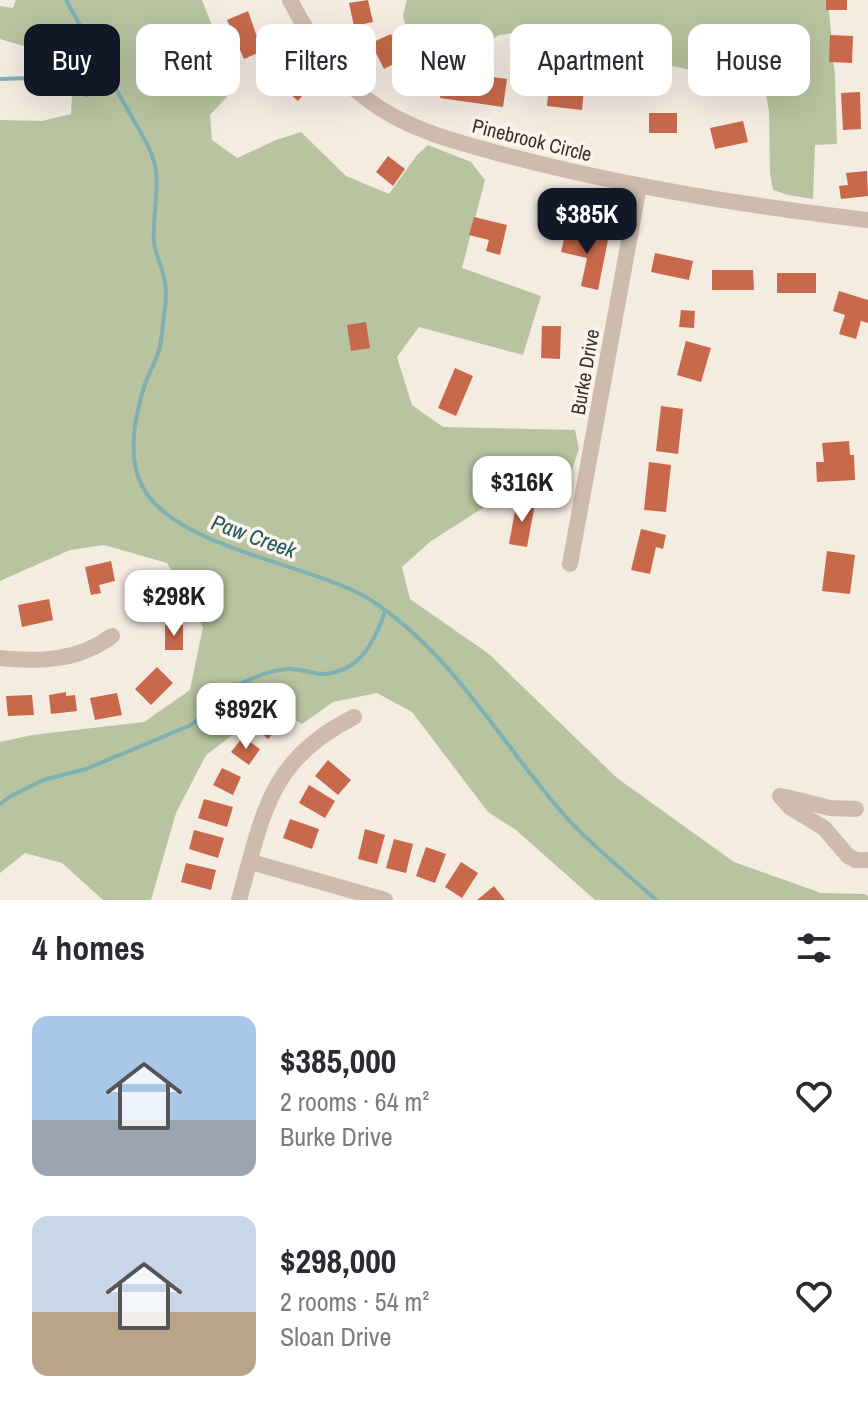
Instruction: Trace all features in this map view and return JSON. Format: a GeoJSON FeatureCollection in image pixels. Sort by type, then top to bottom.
{"type":"FeatureCollection","features":[{"type":"Feature","properties":{"kind":"street","name":"Pinebrook Circle"},"geometry":{"type":"LineString","coordinates":[[290,0],[311,37],[339,73],[368,100],[390,114],[455,142],[639,186],[746,205],[868,220]]}},
{"type":"Feature","properties":{"kind":"street","name":"Burke Drive"},"geometry":{"type":"LineString","coordinates":[[570,564],[639,186]]}},
{"type":"Feature","properties":{"kind":"street"},"geometry":{"type":"LineString","coordinates":[[0,658],[56,659],[78,655],[94,649],[112,636]]}},
{"type":"Feature","properties":{"kind":"street"},"geometry":{"type":"LineString","coordinates":[[239,900],[265,809],[286,768],[314,740],[354,717]]}},
{"type":"Feature","properties":{"kind":"street"},"geometry":{"type":"LineString","coordinates":[[864,807],[830,808],[780,796],[791,808],[824,828],[848,856],[868,860]]}},
{"type":"Feature","properties":{"kind":"street"},"geometry":{"type":"LineString","coordinates":[[838,842],[838,825],[848,812],[864,807]]}},
{"type":"Feature","properties":{"kind":"street"},"geometry":{"type":"LineString","coordinates":[[251,862],[385,900]]}},
{"type":"Feature","properties":{"kind":"green space"},"geometry":{"type":"Polygon","coordinates":[[[16,0],[202,0],[211,24],[136,24],[136,96],[228,96],[210,115],[212,140],[237,158],[301,132],[346,176],[389,194],[428,145],[471,162],[485,180],[462,268],[541,296],[523,355],[419,327],[397,357],[412,405],[443,427],[575,430],[579,449],[568,482],[497,499],[431,541],[402,567],[410,599],[489,654],[617,778],[734,862],[821,893],[864,894],[868,900],[595,900],[516,830],[488,812],[412,712],[377,693],[333,702],[302,724],[271,706],[206,755],[176,813],[151,900],[103,900],[62,863],[25,853],[0,873],[0,742],[32,735],[144,722],[190,690],[203,627],[167,563],[104,545],[70,550],[0,581],[0,120],[42,121],[71,114],[72,96],[120,96],[120,24],[24,24],[24,46],[0,39],[0,6],[13,8],[16,0]]]}},
{"type":"Feature","properties":{"kind":"green space"},"geometry":{"type":"Polygon","coordinates":[[[407,0],[828,0],[837,144],[815,145],[813,199],[773,190],[766,96],[810,96],[810,24],[688,24],[688,70],[672,66],[672,24],[510,24],[510,33],[494,38],[494,24],[405,24],[403,15],[407,0]]]}},
{"type":"Feature","properties":{"kind":"building"},"geometry":{"type":"Polygon","coordinates":[[[368,0],[373,22],[354,24],[349,3],[368,0]]]}},
{"type":"Feature","properties":{"kind":"building"},"geometry":{"type":"Polygon","coordinates":[[[826,0],[847,0],[847,10],[826,10],[826,0]]]}},
{"type":"Feature","properties":{"kind":"building"},"geometry":{"type":"Polygon","coordinates":[[[248,11],[256,34],[256,54],[244,59],[240,50],[240,24],[229,24],[227,20],[248,11]]]}},
{"type":"Feature","properties":{"kind":"building"},"geometry":{"type":"Polygon","coordinates":[[[830,35],[853,36],[852,63],[829,62],[830,35]]]}},
{"type":"Feature","properties":{"kind":"building"},"geometry":{"type":"Polygon","coordinates":[[[392,36],[392,65],[384,69],[376,53],[376,41],[392,36]]]}},
{"type":"Feature","properties":{"kind":"building"},"geometry":{"type":"Polygon","coordinates":[[[494,77],[507,79],[503,107],[440,98],[494,96],[494,77]]]}},
{"type":"Feature","properties":{"kind":"building"},"geometry":{"type":"Polygon","coordinates":[[[860,92],[861,129],[843,130],[841,93],[860,92]]]}},
{"type":"Feature","properties":{"kind":"building"},"geometry":{"type":"Polygon","coordinates":[[[548,96],[583,96],[582,110],[547,106],[548,96]]]}},
{"type":"Feature","properties":{"kind":"building"},"geometry":{"type":"Polygon","coordinates":[[[649,113],[677,113],[677,133],[649,133],[649,113]]]}},
{"type":"Feature","properties":{"kind":"building"},"geometry":{"type":"Polygon","coordinates":[[[743,121],[748,142],[715,149],[710,128],[743,121]]]}},
{"type":"Feature","properties":{"kind":"building"},"geometry":{"type":"Polygon","coordinates":[[[388,156],[405,169],[393,186],[376,172],[388,156]]]}},
{"type":"Feature","properties":{"kind":"building"},"geometry":{"type":"Polygon","coordinates":[[[867,171],[868,196],[841,199],[839,186],[848,185],[846,173],[867,171]]]}},
{"type":"Feature","properties":{"kind":"building"},"geometry":{"type":"Polygon","coordinates":[[[474,217],[507,225],[500,255],[486,251],[489,240],[469,235],[474,217]]]}},
{"type":"Feature","properties":{"kind":"building"},"geometry":{"type":"Polygon","coordinates":[[[566,231],[608,240],[598,290],[581,286],[587,258],[561,252],[566,231]]]}},
{"type":"Feature","properties":{"kind":"building"},"geometry":{"type":"Polygon","coordinates":[[[655,253],[693,261],[689,280],[651,272],[655,253]]]}},
{"type":"Feature","properties":{"kind":"building"},"geometry":{"type":"Polygon","coordinates":[[[712,270],[753,270],[754,290],[712,290],[712,270]]]}},
{"type":"Feature","properties":{"kind":"building"},"geometry":{"type":"Polygon","coordinates":[[[777,273],[816,273],[816,293],[777,293],[777,273]]]}},
{"type":"Feature","properties":{"kind":"building"},"geometry":{"type":"Polygon","coordinates":[[[839,291],[868,300],[868,323],[861,321],[856,339],[839,334],[845,315],[833,311],[839,291]]]}},
{"type":"Feature","properties":{"kind":"building"},"geometry":{"type":"Polygon","coordinates":[[[681,310],[695,311],[694,328],[679,327],[681,310]]]}},
{"type":"Feature","properties":{"kind":"building"},"geometry":{"type":"Polygon","coordinates":[[[366,322],[370,348],[351,351],[347,325],[366,322]]]}},
{"type":"Feature","properties":{"kind":"building"},"geometry":{"type":"Polygon","coordinates":[[[542,326],[561,326],[560,359],[541,358],[542,326]]]}},
{"type":"Feature","properties":{"kind":"building"},"geometry":{"type":"Polygon","coordinates":[[[686,341],[711,348],[701,382],[677,375],[686,341]]]}},
{"type":"Feature","properties":{"kind":"building"},"geometry":{"type":"Polygon","coordinates":[[[455,368],[473,376],[456,416],[438,408],[455,368]]]}},
{"type":"Feature","properties":{"kind":"building"},"geometry":{"type":"Polygon","coordinates":[[[661,406],[683,409],[678,454],[656,451],[661,406]]]}},
{"type":"Feature","properties":{"kind":"building"},"geometry":{"type":"Polygon","coordinates":[[[849,441],[850,455],[854,455],[855,480],[817,482],[816,462],[824,462],[822,443],[849,441]]]}},
{"type":"Feature","properties":{"kind":"building"},"geometry":{"type":"Polygon","coordinates":[[[649,462],[671,465],[666,512],[644,510],[649,462]]]}},
{"type":"Feature","properties":{"kind":"building"},"geometry":{"type":"Polygon","coordinates":[[[517,500],[535,504],[527,547],[509,544],[517,500]]]}},
{"type":"Feature","properties":{"kind":"building"},"geometry":{"type":"Polygon","coordinates":[[[641,529],[666,535],[663,549],[656,547],[650,574],[631,570],[641,529]]]}},
{"type":"Feature","properties":{"kind":"building"},"geometry":{"type":"Polygon","coordinates":[[[827,551],[855,555],[850,594],[822,591],[827,551]]]}},
{"type":"Feature","properties":{"kind":"building"},"geometry":{"type":"Polygon","coordinates":[[[111,561],[115,581],[99,585],[101,593],[91,595],[85,567],[111,561]]]}},
{"type":"Feature","properties":{"kind":"building"},"geometry":{"type":"Polygon","coordinates":[[[181,583],[185,591],[158,607],[150,593],[164,585],[168,591],[181,583]]]}},
{"type":"Feature","properties":{"kind":"building"},"geometry":{"type":"Polygon","coordinates":[[[49,599],[53,620],[22,627],[18,605],[49,599]]]}},
{"type":"Feature","properties":{"kind":"building"},"geometry":{"type":"Polygon","coordinates":[[[165,625],[183,625],[183,650],[165,650],[165,625]]]}},
{"type":"Feature","properties":{"kind":"building"},"geometry":{"type":"Polygon","coordinates":[[[157,667],[173,683],[151,705],[135,689],[157,667]]]}},
{"type":"Feature","properties":{"kind":"building"},"geometry":{"type":"Polygon","coordinates":[[[66,692],[66,696],[75,695],[77,711],[51,714],[49,695],[66,692]]]}},
{"type":"Feature","properties":{"kind":"building"},"geometry":{"type":"Polygon","coordinates":[[[117,693],[122,715],[95,720],[90,698],[117,693]]]}},
{"type":"Feature","properties":{"kind":"building"},"geometry":{"type":"Polygon","coordinates":[[[32,695],[34,715],[8,716],[6,696],[32,695]]]}},
{"type":"Feature","properties":{"kind":"building"},"geometry":{"type":"Polygon","coordinates":[[[265,710],[281,724],[268,739],[252,724],[265,710]]]}},
{"type":"Feature","properties":{"kind":"building"},"geometry":{"type":"Polygon","coordinates":[[[243,737],[260,749],[249,765],[231,752],[243,737]]]}},
{"type":"Feature","properties":{"kind":"building"},"geometry":{"type":"Polygon","coordinates":[[[328,760],[351,780],[338,795],[315,776],[328,760]]]}},
{"type":"Feature","properties":{"kind":"building"},"geometry":{"type":"Polygon","coordinates":[[[222,768],[241,777],[233,795],[213,785],[222,768]]]}},
{"type":"Feature","properties":{"kind":"building"},"geometry":{"type":"Polygon","coordinates":[[[309,785],[335,801],[325,818],[299,803],[309,785]]]}},
{"type":"Feature","properties":{"kind":"building"},"geometry":{"type":"Polygon","coordinates":[[[204,799],[233,807],[227,827],[198,818],[204,799]]]}},
{"type":"Feature","properties":{"kind":"building"},"geometry":{"type":"Polygon","coordinates":[[[290,819],[319,829],[312,849],[283,838],[290,819]]]}},
{"type":"Feature","properties":{"kind":"building"},"geometry":{"type":"Polygon","coordinates":[[[365,829],[385,835],[377,864],[358,859],[365,829]]]}},
{"type":"Feature","properties":{"kind":"building"},"geometry":{"type":"Polygon","coordinates":[[[194,830],[224,838],[218,858],[189,849],[194,830]]]}},
{"type":"Feature","properties":{"kind":"building"},"geometry":{"type":"Polygon","coordinates":[[[394,839],[413,844],[406,873],[386,868],[394,839]]]}},
{"type":"Feature","properties":{"kind":"building"},"geometry":{"type":"Polygon","coordinates":[[[426,847],[446,854],[435,883],[416,876],[426,847]]]}},
{"type":"Feature","properties":{"kind":"building"},"geometry":{"type":"Polygon","coordinates":[[[461,862],[478,873],[462,898],[445,887],[461,862]]]}},
{"type":"Feature","properties":{"kind":"building"},"geometry":{"type":"Polygon","coordinates":[[[186,863],[216,870],[211,890],[181,882],[186,863]]]}},
{"type":"Feature","properties":{"kind":"building"},"geometry":{"type":"Polygon","coordinates":[[[494,886],[505,900],[477,900],[494,886]]]}},
{"type":"Feature","properties":{"kind":"waterway","name":"Paw Creek"},"geometry":{"type":"LineString","coordinates":[[66,0],[146,142],[155,165],[154,243],[165,282],[166,301],[160,346],[142,395],[134,444],[139,479],[153,502],[177,521],[207,537],[343,586],[369,599],[399,621],[452,673],[567,818],[656,900]]}},
{"type":"Feature","properties":{"kind":"waterway"},"geometry":{"type":"LineString","coordinates":[[0,79],[24,78]]}},
{"type":"Feature","properties":{"kind":"waterway"},"geometry":{"type":"LineString","coordinates":[[0,804],[43,780],[86,769],[191,725],[240,684],[257,676],[287,669],[324,674],[348,667],[371,644],[385,612]]}}]}
